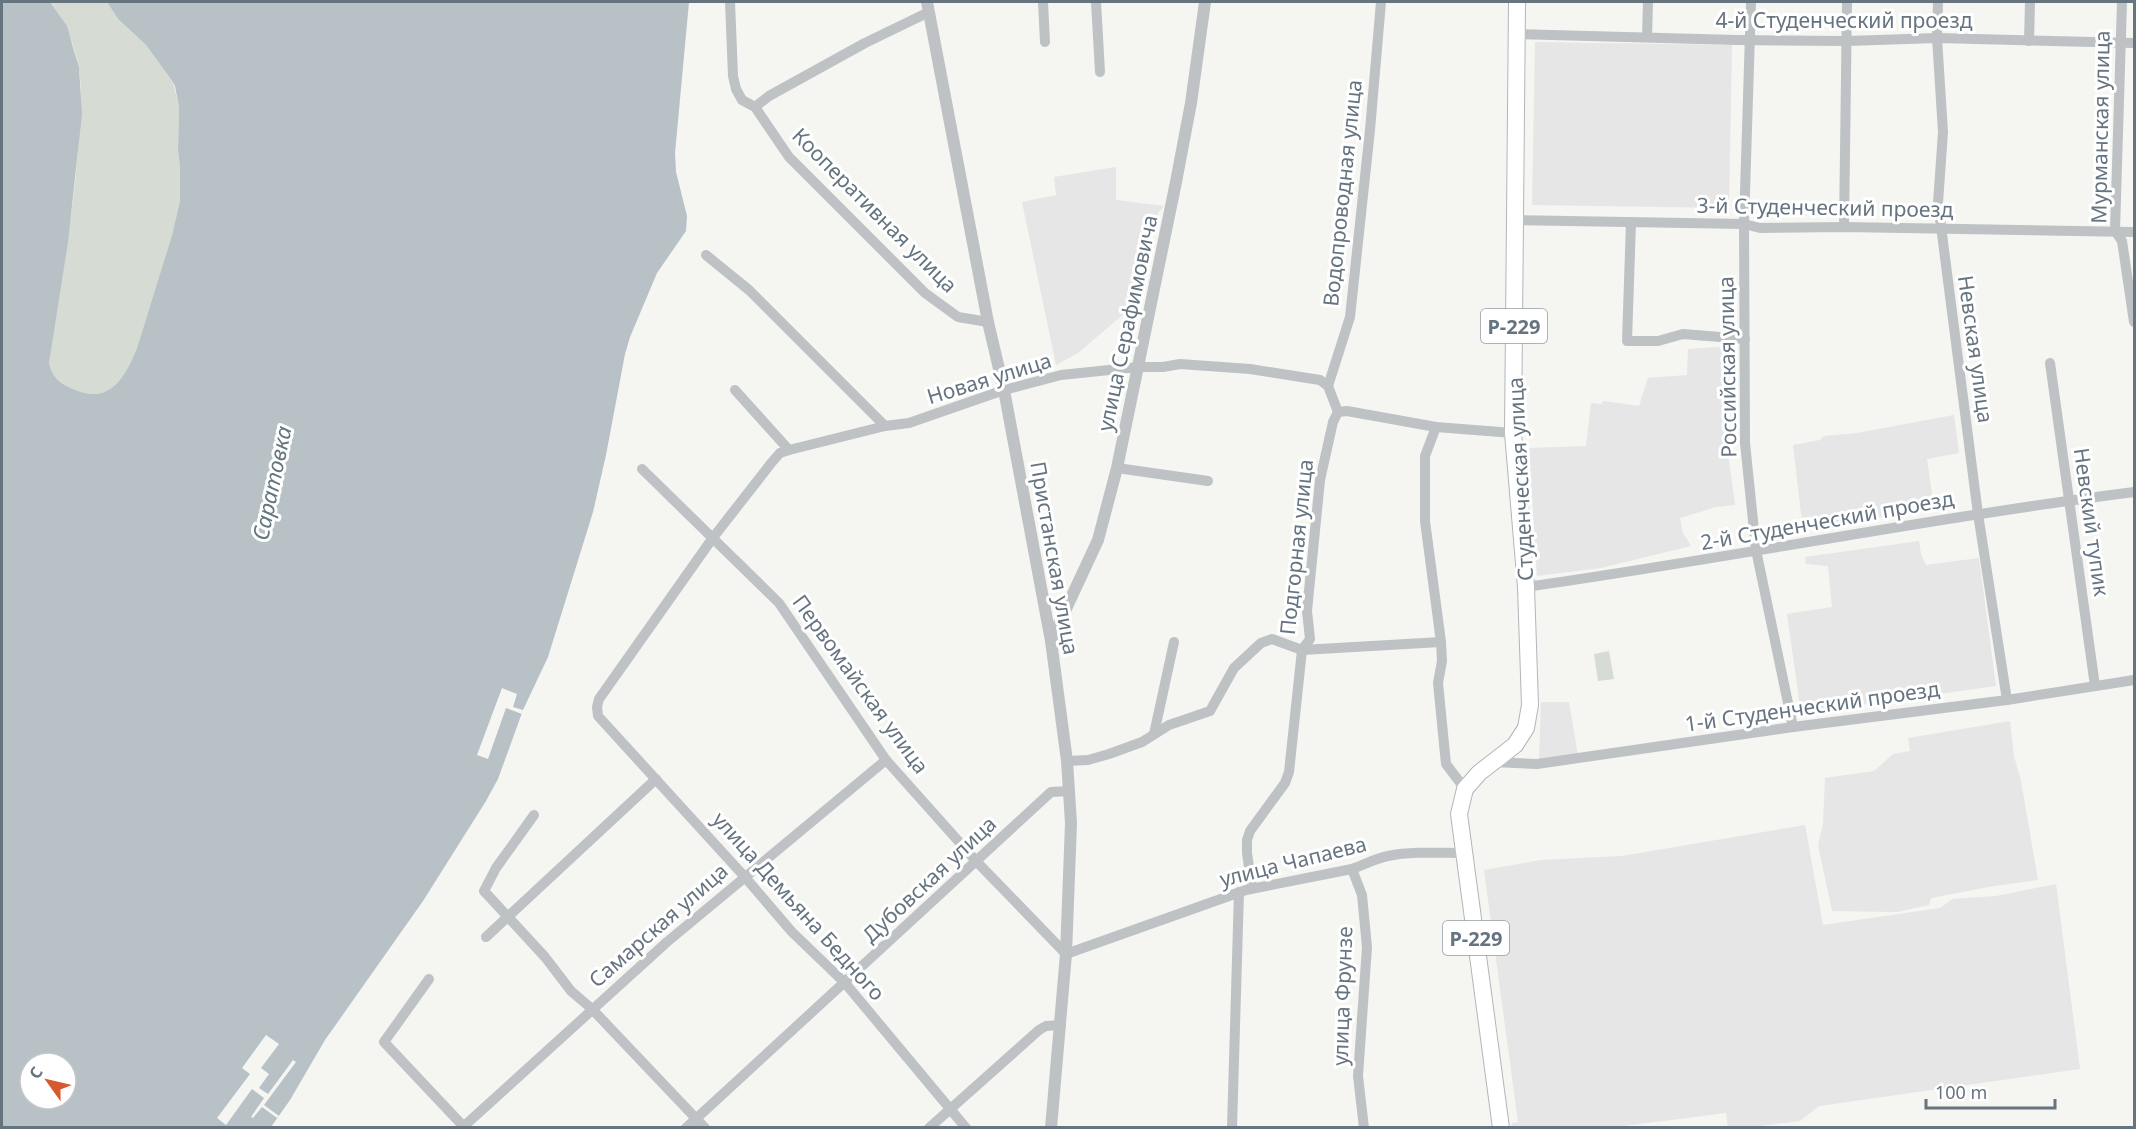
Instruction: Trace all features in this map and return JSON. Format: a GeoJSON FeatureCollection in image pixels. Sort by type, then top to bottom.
{"type":"FeatureCollection","features":[{"type":"Feature","properties":{"kind":"main road","name":"Студенческая улица"},"geometry":{"type":"LineString","coordinates":[[1494,762],[1515,745],[1526,728],[1530,705],[1526,587],[1513,433],[1517,2]]}},
{"type":"Feature","properties":{"kind":"main road","name":"Р-229"},"geometry":{"type":"LineString","coordinates":[[1494,762],[1465,789],[1459,814],[1501,1128]]}},
{"type":"Feature","properties":{"kind":"street","name":"Кооперативная улица"},"geometry":{"type":"LineString","coordinates":[[730,2],[733,76],[742,100],[755,107],[789,157],[925,293],[958,316],[988,322]]}},
{"type":"Feature","properties":{"kind":"street"},"geometry":{"type":"LineString","coordinates":[[1043,2],[1045,42]]}},
{"type":"Feature","properties":{"kind":"street"},"geometry":{"type":"LineString","coordinates":[[1096,2],[1100,72]]}},
{"type":"Feature","properties":{"kind":"street","name":"улица Серафимовича"},"geometry":{"type":"LineString","coordinates":[[1051,641],[1098,540],[1117,468],[1189,114],[1205,2]]}},
{"type":"Feature","properties":{"kind":"street","name":"Водопроводная улица"},"geometry":{"type":"LineString","coordinates":[[1328,386],[1350,317],[1381,2]]}},
{"type":"Feature","properties":{"kind":"street"},"geometry":{"type":"LineString","coordinates":[[1647,37],[1648,2]]}},
{"type":"Feature","properties":{"kind":"street","name":"Российская улица"},"geometry":{"type":"LineString","coordinates":[[1750,2],[1751,39],[1744,224],[1745,443],[1756,550],[1793,727]]}},
{"type":"Feature","properties":{"kind":"street"},"geometry":{"type":"LineString","coordinates":[[1844,228],[1847,2]]}},
{"type":"Feature","properties":{"kind":"street","name":"Невская улица"},"geometry":{"type":"LineString","coordinates":[[1938,2],[1937,38],[1943,132],[1938,203],[1978,514],[2007,700]]}},
{"type":"Feature","properties":{"kind":"street"},"geometry":{"type":"LineString","coordinates":[[2029,41],[2030,2]]}},
{"type":"Feature","properties":{"kind":"street","name":"Мурманская улица"},"geometry":{"type":"LineString","coordinates":[[2122,2],[2115,231],[2122,241],[2134,322]]}},
{"type":"Feature","properties":{"kind":"street"},"geometry":{"type":"LineString","coordinates":[[755,107],[769,96],[928,7]]}},
{"type":"Feature","properties":{"kind":"street","name":"Пристанская улица"},"geometry":{"type":"LineString","coordinates":[[928,7],[1051,641],[1067,761],[1071,823],[1066,954],[1051,1128]]}},
{"type":"Feature","properties":{"kind":"street","name":"4-й Студенческий проезд"},"geometry":{"type":"LineString","coordinates":[[1517,34],[1846,41],[1937,38],[2134,43]]}},
{"type":"Feature","properties":{"kind":"street","name":"3-й Студенческий проезд"},"geometry":{"type":"LineString","coordinates":[[1515,220],[1744,224],[1760,228],[2134,232]]}},
{"type":"Feature","properties":{"kind":"street"},"geometry":{"type":"LineString","coordinates":[[1631,222],[1627,340],[1658,341],[1683,334],[1745,339]]}},
{"type":"Feature","properties":{"kind":"street"},"geometry":{"type":"LineString","coordinates":[[706,255],[749,290],[885,426]]}},
{"type":"Feature","properties":{"kind":"street","name":"Невский тупик"},"geometry":{"type":"LineString","coordinates":[[2050,363],[2095,686]]}},
{"type":"Feature","properties":{"kind":"street","name":"Новая улица"},"geometry":{"type":"LineString","coordinates":[[598,716],[599,699],[712,539],[780,453],[885,426],[909,423],[1004,390],[1061,375],[1138,366],[1163,367],[1180,364],[1250,369],[1320,380],[1328,386]]}},
{"type":"Feature","properties":{"kind":"street"},"geometry":{"type":"LineString","coordinates":[[1328,386],[1338,412],[1347,411],[1436,427],[1513,433]]}},
{"type":"Feature","properties":{"kind":"street"},"geometry":{"type":"LineString","coordinates":[[735,390],[789,450]]}},
{"type":"Feature","properties":{"kind":"street","name":"Подгорная улица"},"geometry":{"type":"LineString","coordinates":[[1252,888],[1247,840],[1250,831],[1286,783],[1289,772],[1302,650],[1310,639],[1306,610],[1320,480],[1333,422],[1338,412]]}},
{"type":"Feature","properties":{"kind":"street"},"geometry":{"type":"LineString","coordinates":[[1436,427],[1425,456],[1425,521],[1441,642],[1442,662],[1438,683],[1446,764],[1465,789]]}},
{"type":"Feature","properties":{"kind":"street"},"geometry":{"type":"LineString","coordinates":[[1117,468],[1208,481]]}},
{"type":"Feature","properties":{"kind":"street","name":"Первомайская улица"},"geometry":{"type":"LineString","coordinates":[[642,469],[779,603],[886,760],[977,862],[1066,954]]}},
{"type":"Feature","properties":{"kind":"street","name":"2-й Студенческий проезд"},"geometry":{"type":"LineString","coordinates":[[1526,587],[1700,561],[1978,514],[2134,492]]}},
{"type":"Feature","properties":{"kind":"street"},"geometry":{"type":"LineString","coordinates":[[1067,761],[1088,760],[1109,754],[1142,742],[1169,725],[1210,711],[1234,668],[1261,643],[1272,639],[1302,650],[1441,642]]}},
{"type":"Feature","properties":{"kind":"street"},"geometry":{"type":"LineString","coordinates":[[1154,734],[1174,642]]}},
{"type":"Feature","properties":{"kind":"street","name":"1-й Студенческий проезд"},"geometry":{"type":"LineString","coordinates":[[1494,762],[1537,764],[1793,727],[2007,700],[2134,680]]}},
{"type":"Feature","properties":{"kind":"street","name":"улица Демьяна Бедного"},"geometry":{"type":"LineString","coordinates":[[598,716],[792,932],[844,983],[951,1107],[966,1128]]}},
{"type":"Feature","properties":{"kind":"street","name":"Самарская улица"},"geometry":{"type":"LineString","coordinates":[[463,1127],[591,1009],[744,876],[886,760]]}},
{"type":"Feature","properties":{"kind":"street"},"geometry":{"type":"LineString","coordinates":[[486,937],[656,778]]}},
{"type":"Feature","properties":{"kind":"street","name":"Дубовская улица"},"geometry":{"type":"LineString","coordinates":[[687,1128],[1051,792],[1070,791]]}},
{"type":"Feature","properties":{"kind":"street"},"geometry":{"type":"LineString","coordinates":[[534,815],[496,868],[484,891],[545,957],[571,991],[705,1128]]}},
{"type":"Feature","properties":{"kind":"street","name":"улица Чапаева"},"geometry":{"type":"LineString","coordinates":[[1066,954],[1252,888],[1352,868],[1368,864],[1384,856],[1404,853],[1465,854]]}},
{"type":"Feature","properties":{"kind":"street","name":"улица Фрунзе"},"geometry":{"type":"LineString","coordinates":[[1352,868],[1362,896],[1367,947],[1358,1076],[1364,1128]]}},
{"type":"Feature","properties":{"kind":"street"},"geometry":{"type":"LineString","coordinates":[[1232,1128],[1239,892]]}},
{"type":"Feature","properties":{"kind":"street"},"geometry":{"type":"LineString","coordinates":[[429,979],[384,1042],[463,1127]]}},
{"type":"Feature","properties":{"kind":"street"},"geometry":{"type":"LineString","coordinates":[[929,1128],[1039,1030],[1046,1026],[1061,1025]]}},
{"type":"Feature","properties":{"kind":"shaded area"},"geometry":{"type":"Polygon","coordinates":[[[50,2],[107,2],[118,19],[146,45],[170,78],[179,107],[180,201],[172,235],[132,359],[114,386],[97,394],[86,393],[64,385],[54,376],[49,363],[72,204],[81,99],[79,68],[75,51],[60,17],[50,2]]]}},
{"type":"Feature","properties":{"kind":"shaded area"},"geometry":{"type":"Polygon","coordinates":[[[1535,42],[1732,45],[1729,208],[1532,205],[1535,42]]]}},
{"type":"Feature","properties":{"kind":"shaded area"},"geometry":{"type":"Polygon","coordinates":[[[1116,167],[1116,200],[1164,206],[1158,213],[1152,236],[1143,291],[1137,297],[1140,300],[1078,353],[1056,365],[1022,202],[1056,195],[1054,177],[1116,167]]]}},
{"type":"Feature","properties":{"kind":"shaded area"},"geometry":{"type":"Polygon","coordinates":[[[1730,346],[1726,438],[1735,505],[1716,507],[1680,518],[1683,533],[1691,546],[1601,568],[1537,576],[1529,448],[1586,446],[1591,403],[1602,404],[1603,401],[1639,406],[1648,378],[1687,375],[1688,349],[1730,346]]]}},
{"type":"Feature","properties":{"kind":"shaded area"},"geometry":{"type":"Polygon","coordinates":[[[1954,415],[1959,453],[1927,459],[1934,508],[1803,530],[1793,445],[1820,440],[1824,436],[1857,433],[1954,415]]]}},
{"type":"Feature","properties":{"kind":"shaded area"},"geometry":{"type":"Polygon","coordinates":[[[1919,541],[1926,565],[1979,558],[1996,686],[1801,713],[1787,614],[1832,607],[1828,566],[1806,564],[1805,557],[1919,541]]]}},
{"type":"Feature","properties":{"kind":"shaded area"},"geometry":{"type":"Polygon","coordinates":[[[1609,651],[1614,679],[1598,681],[1594,654],[1609,651]]]}},
{"type":"Feature","properties":{"kind":"shaded area"},"geometry":{"type":"Polygon","coordinates":[[[1541,702],[1569,702],[1578,756],[1539,761],[1541,702]]]}},
{"type":"Feature","properties":{"kind":"shaded area"},"geometry":{"type":"Polygon","coordinates":[[[2010,721],[2014,756],[2021,781],[2038,880],[1931,898],[1929,905],[1897,912],[1832,911],[1818,845],[1823,824],[1825,778],[1874,771],[1893,754],[1910,751],[1908,738],[2010,721]]]}},
{"type":"Feature","properties":{"kind":"shaded area"},"geometry":{"type":"Polygon","coordinates":[[[1805,825],[1823,925],[1940,908],[1953,899],[1996,896],[2056,884],[2080,1069],[1819,1106],[1800,1121],[1752,1127],[1728,1127],[1726,1113],[1616,1127],[1511,1127],[1512,1123],[1518,1122],[1484,870],[1541,860],[1622,856],[1805,825]]]}},
{"type":"Feature","properties":{"kind":"water","name":"Саратовка"},"geometry":{"type":"Polygon","coordinates":[[[2,2],[50,2],[67,26],[79,67],[82,114],[68,242],[49,363],[54,376],[64,385],[86,393],[97,394],[114,386],[121,378],[137,348],[172,235],[180,201],[179,107],[175,86],[146,45],[118,19],[107,2],[689,2],[675,153],[676,172],[687,216],[686,231],[657,273],[630,337],[593,512],[548,657],[523,710],[498,779],[486,801],[423,901],[325,1040],[290,1100],[271,1127],[2,1128],[2,2]]]}},
{"type":"Feature","properties":{"kind":"pier"},"geometry":{"type":"Polygon","coordinates":[[[502,688],[517,694],[513,707],[523,710],[522,714],[506,708],[488,759],[477,755],[502,688]]]}},
{"type":"Feature","properties":{"kind":"pier"},"geometry":{"type":"Polygon","coordinates":[[[266,1035],[279,1044],[261,1068],[269,1074],[259,1088],[268,1094],[293,1060],[296,1062],[264,1105],[279,1116],[277,1118],[262,1107],[253,1118],[251,1117],[264,1098],[252,1089],[226,1125],[217,1118],[250,1074],[242,1068],[266,1035]]]}}]}
